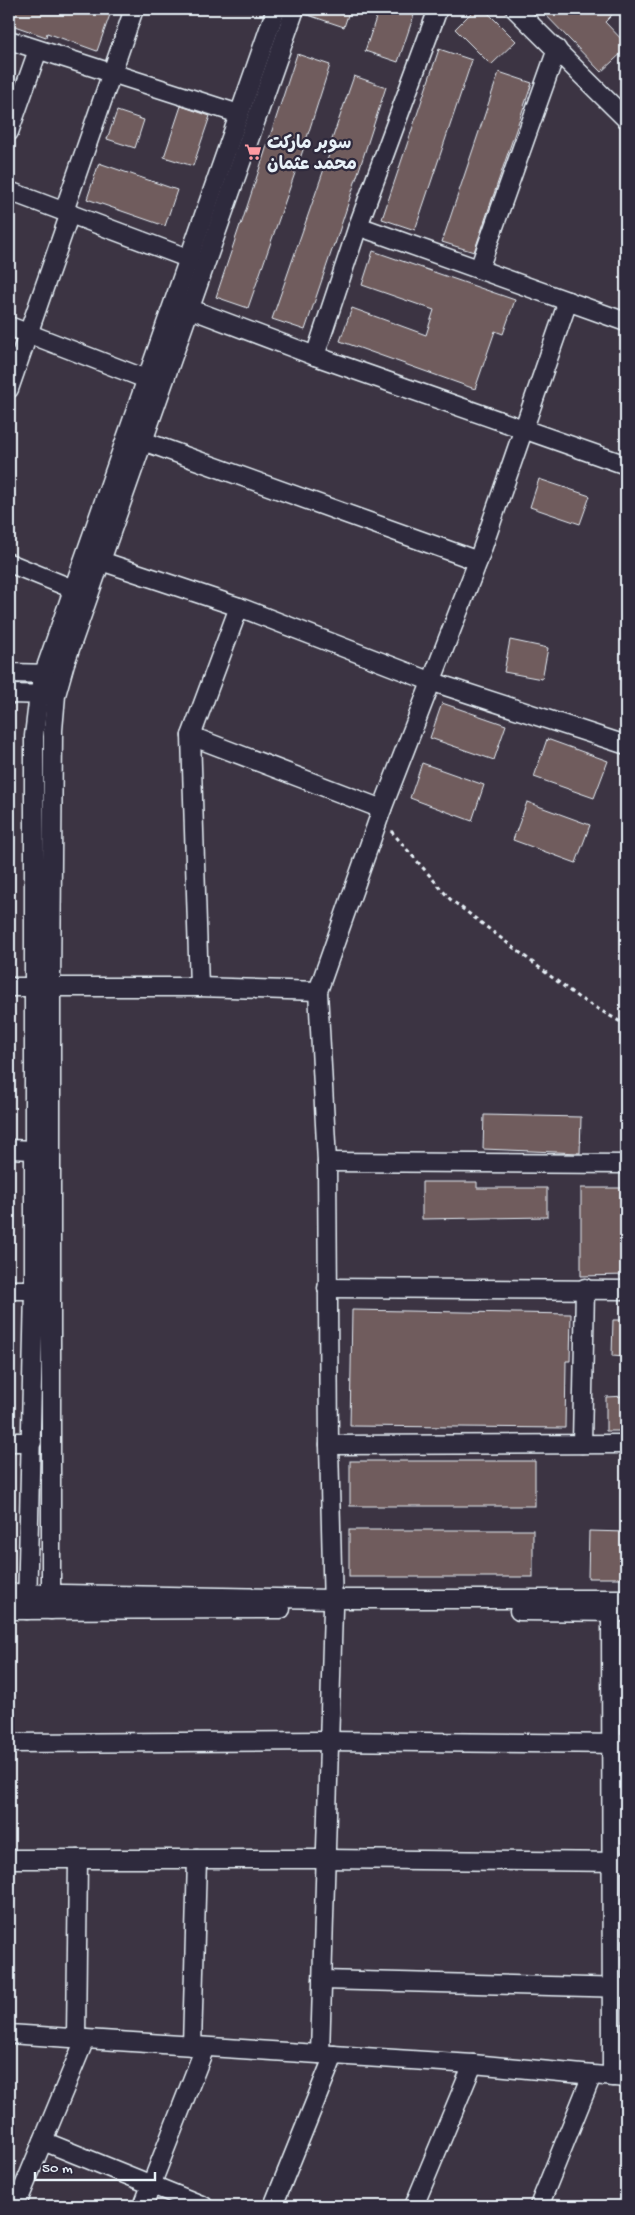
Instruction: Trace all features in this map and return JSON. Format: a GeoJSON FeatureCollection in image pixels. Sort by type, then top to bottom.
{"type":"FeatureCollection","features":[{"type":"Feature","properties":{"kind":"street"},"geometry":{"type":"LineString","coordinates":[[9,389],[134,9]]}},
{"type":"Feature","properties":{"kind":"street"},"geometry":{"type":"LineString","coordinates":[[51,1601],[53,730],[44,673],[276,9]]}},
{"type":"Feature","properties":{"kind":"street"},"geometry":{"type":"LineString","coordinates":[[28,1601],[34,1290],[34,736],[47,695],[61,674],[295,9]]}},
{"type":"Feature","properties":{"kind":"street"},"geometry":{"type":"LineString","coordinates":[[315,356],[358,226],[438,9]]}},
{"type":"Feature","properties":{"kind":"street"},"geometry":{"type":"LineString","coordinates":[[515,9],[626,120]]}},
{"type":"Feature","properties":{"kind":"street"},"geometry":{"type":"LineString","coordinates":[[9,40],[239,114]]}},
{"type":"Feature","properties":{"kind":"street"},"geometry":{"type":"LineString","coordinates":[[479,269],[556,49]]}},
{"type":"Feature","properties":{"kind":"street"},"geometry":{"type":"LineString","coordinates":[[9,132],[38,50]]}},
{"type":"Feature","properties":{"kind":"street"},"geometry":{"type":"LineString","coordinates":[[9,191],[205,265]]}},
{"type":"Feature","properties":{"kind":"street"},"geometry":{"type":"LineString","coordinates":[[358,226],[626,322]]}},
{"type":"Feature","properties":{"kind":"street"},"geometry":{"type":"LineString","coordinates":[[273,2206],[327,2054],[322,1980],[332,1604],[328,1445],[327,1162],[318,991],[430,681],[478,561],[568,301]]}},
{"type":"Feature","properties":{"kind":"street"},"geometry":{"type":"LineString","coordinates":[[173,302],[315,356],[626,465]]}},
{"type":"Feature","properties":{"kind":"street"},"geometry":{"type":"LineString","coordinates":[[9,326],[146,379]]}},
{"type":"Feature","properties":{"kind":"street"},"geometry":{"type":"LineString","coordinates":[[143,442],[478,561]]}},
{"type":"Feature","properties":{"kind":"street"},"geometry":{"type":"LineString","coordinates":[[101,561],[239,607],[430,681],[626,745]]}},
{"type":"Feature","properties":{"kind":"street"},"geometry":{"type":"LineString","coordinates":[[9,563],[73,589]]}},
{"type":"Feature","properties":{"kind":"street"},"geometry":{"type":"LineString","coordinates":[[199,987],[191,736],[239,607]]}},
{"type":"Feature","properties":{"kind":"street"},"geometry":{"type":"LineString","coordinates":[[9,673],[61,674]]}},
{"type":"Feature","properties":{"kind":"street"},"geometry":{"type":"LineString","coordinates":[[9,694],[47,695]]}},
{"type":"Feature","properties":{"kind":"street"},"geometry":{"type":"LineString","coordinates":[[191,736],[381,813]]}},
{"type":"Feature","properties":{"kind":"street"},"geometry":{"type":"LineString","coordinates":[[9,987],[199,987],[318,991]]}},
{"type":"Feature","properties":{"kind":"street"},"geometry":{"type":"LineString","coordinates":[[9,1150],[34,1150]]}},
{"type":"Feature","properties":{"kind":"street"},"geometry":{"type":"LineString","coordinates":[[327,1162],[626,1164]]}},
{"type":"Feature","properties":{"kind":"street"},"geometry":{"type":"LineString","coordinates":[[327,1288],[585,1288],[626,1290]]}},
{"type":"Feature","properties":{"kind":"street"},"geometry":{"type":"LineString","coordinates":[[582,1444],[585,1288]]}},
{"type":"Feature","properties":{"kind":"street"},"geometry":{"type":"LineString","coordinates":[[9,1290],[34,1290]]}},
{"type":"Feature","properties":{"kind":"street"},"geometry":{"type":"LineString","coordinates":[[9,1442],[32,1442]]}},
{"type":"Feature","properties":{"kind":"street"},"geometry":{"type":"LineString","coordinates":[[328,1445],[626,1444]]}},
{"type":"Feature","properties":{"kind":"street"},"geometry":{"type":"LineString","coordinates":[[9,1593],[28,1601],[332,1604],[619,1612],[619,2077],[472,2064],[9,2034]]}},
{"type":"Feature","properties":{"kind":"street"},"geometry":{"type":"LineString","coordinates":[[332,1604],[626,1599]]}},
{"type":"Feature","properties":{"kind":"street"},"geometry":{"type":"LineString","coordinates":[[9,1610],[28,1601]]}},
{"type":"Feature","properties":{"kind":"street"},"geometry":{"type":"LineString","coordinates":[[9,1743],[328,1740],[618,1744]]}},
{"type":"Feature","properties":{"kind":"street"},"geometry":{"type":"LineString","coordinates":[[9,1859],[325,1859],[619,1862]]}},
{"type":"Feature","properties":{"kind":"street"},"geometry":{"type":"LineString","coordinates":[[16,2206],[43,2141],[80,2039],[78,1859]]}},
{"type":"Feature","properties":{"kind":"street"},"geometry":{"type":"LineString","coordinates":[[144,2206],[199,2046],[197,1859]]}},
{"type":"Feature","properties":{"kind":"street"},"geometry":{"type":"LineString","coordinates":[[322,1980],[619,1988]]}},
{"type":"Feature","properties":{"kind":"street"},"geometry":{"type":"LineString","coordinates":[[414,2206],[472,2064]]}},
{"type":"Feature","properties":{"kind":"street"},"geometry":{"type":"LineString","coordinates":[[539,2206],[592,2075]]}},
{"type":"Feature","properties":{"kind":"street"},"geometry":{"type":"LineString","coordinates":[[43,2141],[204,2206]]}},
{"type":"Feature","properties":{"kind":"path"},"geometry":{"type":"LineString","coordinates":[[381,813],[450,898],[580,998],[626,1026]]}},
{"type":"Feature","properties":{"kind":"building"},"geometry":{"type":"Polygon","coordinates":[[[13,9],[112,9],[97,51],[47,33],[46,37],[9,24],[13,9]]]}},
{"type":"Feature","properties":{"kind":"building"},"geometry":{"type":"Polygon","coordinates":[[[305,9],[350,9],[344,27],[305,14],[305,9]]]}},
{"type":"Feature","properties":{"kind":"building"},"geometry":{"type":"Polygon","coordinates":[[[379,9],[416,9],[398,62],[365,51],[379,9]]]}},
{"type":"Feature","properties":{"kind":"building"},"geometry":{"type":"Polygon","coordinates":[[[475,9],[484,9],[516,41],[491,65],[455,29],[475,9]]]}},
{"type":"Feature","properties":{"kind":"building"},"geometry":{"type":"Polygon","coordinates":[[[540,9],[618,9],[605,22],[626,44],[626,49],[601,72],[540,9]]]}},
{"type":"Feature","properties":{"kind":"building"},"geometry":{"type":"Polygon","coordinates":[[[439,49],[472,60],[415,230],[382,219],[439,49]]]}},
{"type":"Feature","properties":{"kind":"building"},"geometry":{"type":"Polygon","coordinates":[[[297,54],[330,65],[303,150],[248,308],[216,297],[297,54]]]}},
{"type":"Feature","properties":{"kind":"building"},"geometry":{"type":"Polygon","coordinates":[[[499,72],[532,83],[474,252],[442,242],[499,72]]]}},
{"type":"Feature","properties":{"kind":"building"},"geometry":{"type":"Polygon","coordinates":[[[354,76],[386,87],[305,330],[272,319],[331,149],[329,148],[354,76]]]}},
{"type":"Feature","properties":{"kind":"building"},"geometry":{"type":"Polygon","coordinates":[[[181,106],[210,116],[193,166],[164,157],[181,106]]]}},
{"type":"Feature","properties":{"kind":"building"},"geometry":{"type":"Polygon","coordinates":[[[117,111],[144,120],[135,148],[107,139],[117,111]]]}},
{"type":"Feature","properties":{"kind":"building"},"geometry":{"type":"Polygon","coordinates":[[[99,163],[177,190],[165,226],[87,199],[99,163]]]}},
{"type":"Feature","properties":{"kind":"building"},"geometry":{"type":"Polygon","coordinates":[[[373,251],[515,300],[503,334],[495,331],[475,389],[340,341],[352,308],[426,335],[434,310],[362,285],[373,251]]]}},
{"type":"Feature","properties":{"kind":"building"},"geometry":{"type":"Polygon","coordinates":[[[539,479],[590,496],[580,524],[530,507],[539,479]]]}},
{"type":"Feature","properties":{"kind":"building"},"geometry":{"type":"Polygon","coordinates":[[[510,640],[548,648],[542,679],[504,672],[510,640]]]}},
{"type":"Feature","properties":{"kind":"building"},"geometry":{"type":"Polygon","coordinates":[[[442,703],[506,725],[494,760],[430,738],[442,703]]]}},
{"type":"Feature","properties":{"kind":"building"},"geometry":{"type":"Polygon","coordinates":[[[547,739],[608,761],[594,798],[534,777],[547,739]]]}},
{"type":"Feature","properties":{"kind":"building"},"geometry":{"type":"Polygon","coordinates":[[[422,763],[484,785],[472,821],[410,798],[422,763]]]}},
{"type":"Feature","properties":{"kind":"building"},"geometry":{"type":"Polygon","coordinates":[[[527,802],[590,825],[576,863],[513,840],[527,802]]]}},
{"type":"Feature","properties":{"kind":"building"},"geometry":{"type":"Polygon","coordinates":[[[484,1115],[581,1117],[580,1153],[483,1149],[484,1115]]]}},
{"type":"Feature","properties":{"kind":"building"},"geometry":{"type":"Polygon","coordinates":[[[422,1182],[477,1182],[477,1188],[547,1188],[547,1217],[422,1219],[422,1182]]]}},
{"type":"Feature","properties":{"kind":"building"},"geometry":{"type":"Polygon","coordinates":[[[581,1188],[626,1188],[626,1275],[581,1276],[581,1188]]]}},
{"type":"Feature","properties":{"kind":"building"},"geometry":{"type":"Polygon","coordinates":[[[352,1310],[571,1314],[570,1361],[566,1361],[565,1428],[350,1426],[352,1310]]]}},
{"type":"Feature","properties":{"kind":"building"},"geometry":{"type":"Polygon","coordinates":[[[613,1320],[626,1320],[626,1357],[612,1356],[613,1320]]]}},
{"type":"Feature","properties":{"kind":"building"},"geometry":{"type":"Polygon","coordinates":[[[626,1396],[626,1431],[606,1431],[606,1397],[626,1396]]]}},
{"type":"Feature","properties":{"kind":"building"},"geometry":{"type":"Polygon","coordinates":[[[350,1461],[535,1461],[535,1506],[350,1506],[350,1461]]]}},
{"type":"Feature","properties":{"kind":"building"},"geometry":{"type":"Polygon","coordinates":[[[349,1530],[533,1530],[533,1577],[349,1577],[349,1530]]]}},
{"type":"Feature","properties":{"kind":"building"},"geometry":{"type":"Polygon","coordinates":[[[589,1531],[626,1532],[626,1578],[588,1578],[589,1531]]]}},
{"type":"Feature","properties":{"kind":"place","name":"سوبر ماركت محمد عثمان"},"geometry":{"type":"Point","coordinates":[253,152]}}]}
